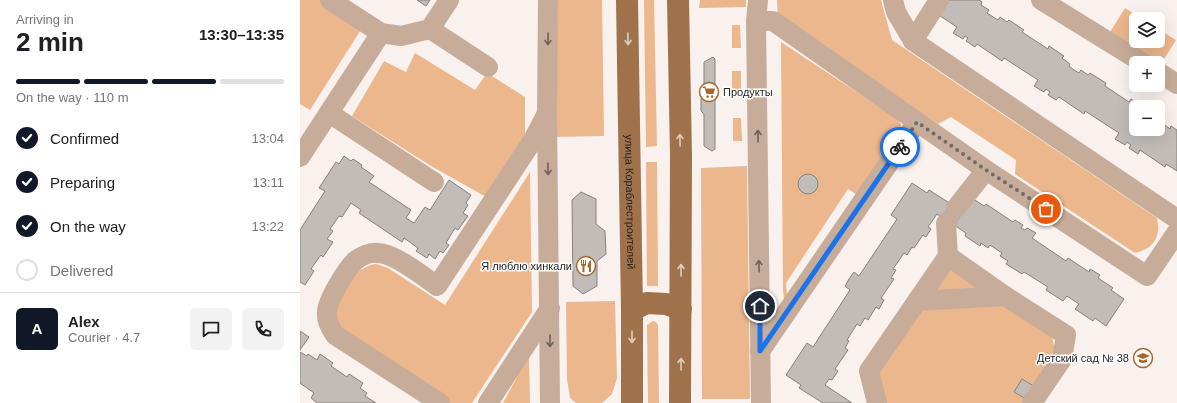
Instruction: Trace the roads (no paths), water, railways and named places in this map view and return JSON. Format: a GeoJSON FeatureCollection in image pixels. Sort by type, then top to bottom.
{"type":"FeatureCollection","features":[{"type":"Feature","properties":{"kind":"main road","name":"улица Кораблестроителей"},"geometry":{"type":"LineString","coordinates":[[627,0],[632,403]]}},
{"type":"Feature","properties":{"kind":"main road"},"geometry":{"type":"LineString","coordinates":[[678,0],[681,155],[680,403]]}},
{"type":"Feature","properties":{"kind":"main road"},"geometry":{"type":"LineString","coordinates":[[632,310],[648,303],[666,304],[681,309]]}},
{"type":"Feature","properties":{"kind":"street"},"geometry":{"type":"LineString","coordinates":[[343,3],[381,33],[400,36],[430,29],[450,0]]}},
{"type":"Feature","properties":{"kind":"street"},"geometry":{"type":"LineString","coordinates":[[548,0],[547,113],[550,403]]}},
{"type":"Feature","properties":{"kind":"street"},"geometry":{"type":"LineString","coordinates":[[758,0],[756,22],[761,403]]}},
{"type":"Feature","properties":{"kind":"street"},"geometry":{"type":"LineString","coordinates":[[893,0],[896,12],[913,41],[1177,219]]}},
{"type":"Feature","properties":{"kind":"street"},"geometry":{"type":"LineString","coordinates":[[913,41],[939,0]]}},
{"type":"Feature","properties":{"kind":"street"},"geometry":{"type":"LineString","coordinates":[[1041,0],[1132,56]]}},
{"type":"Feature","properties":{"kind":"street"},"geometry":{"type":"LineString","coordinates":[[756,22],[773,21],[986,170],[1147,276],[1177,232]]}},
{"type":"Feature","properties":{"kind":"street"},"geometry":{"type":"LineString","coordinates":[[430,29],[488,67]]}},
{"type":"Feature","properties":{"kind":"street"},"geometry":{"type":"LineString","coordinates":[[300,157],[381,33]]}},
{"type":"Feature","properties":{"kind":"street"},"geometry":{"type":"LineString","coordinates":[[1165,76],[1177,84]]}},
{"type":"Feature","properties":{"kind":"street"},"geometry":{"type":"LineString","coordinates":[[329,113],[434,182]]}},
{"type":"Feature","properties":{"kind":"street"},"geometry":{"type":"LineString","coordinates":[[440,403],[335,335],[327,320],[328,304],[350,267],[356,261],[370,253],[378,253],[394,258],[437,286],[533,140],[547,113]]}},
{"type":"Feature","properties":{"kind":"street"},"geometry":{"type":"LineString","coordinates":[[760,351],[917,122]]}},
{"type":"Feature","properties":{"kind":"street"},"geometry":{"type":"LineString","coordinates":[[877,403],[869,371],[948,256],[946,223],[986,170]]}},
{"type":"Feature","properties":{"kind":"street"},"geometry":{"type":"LineString","coordinates":[[948,256],[1005,296],[1066,335],[1062,359],[1032,403]]}},
{"type":"Feature","properties":{"kind":"street"},"geometry":{"type":"LineString","coordinates":[[917,301],[1005,296]]}},
{"type":"Feature","properties":{"kind":"street"},"geometry":{"type":"LineString","coordinates":[[488,403],[550,308]]}},
{"type":"Feature","properties":{"kind":"place","name":"Продукты"},"geometry":{"type":"Point","coordinates":[709,92]}},
{"type":"Feature","properties":{"kind":"place","name":"Я люблю хинкали"},"geometry":{"type":"Point","coordinates":[586,266]}},
{"type":"Feature","properties":{"kind":"place","name":"Детский сад № 38"},"geometry":{"type":"Point","coordinates":[1143,358]}}]}
